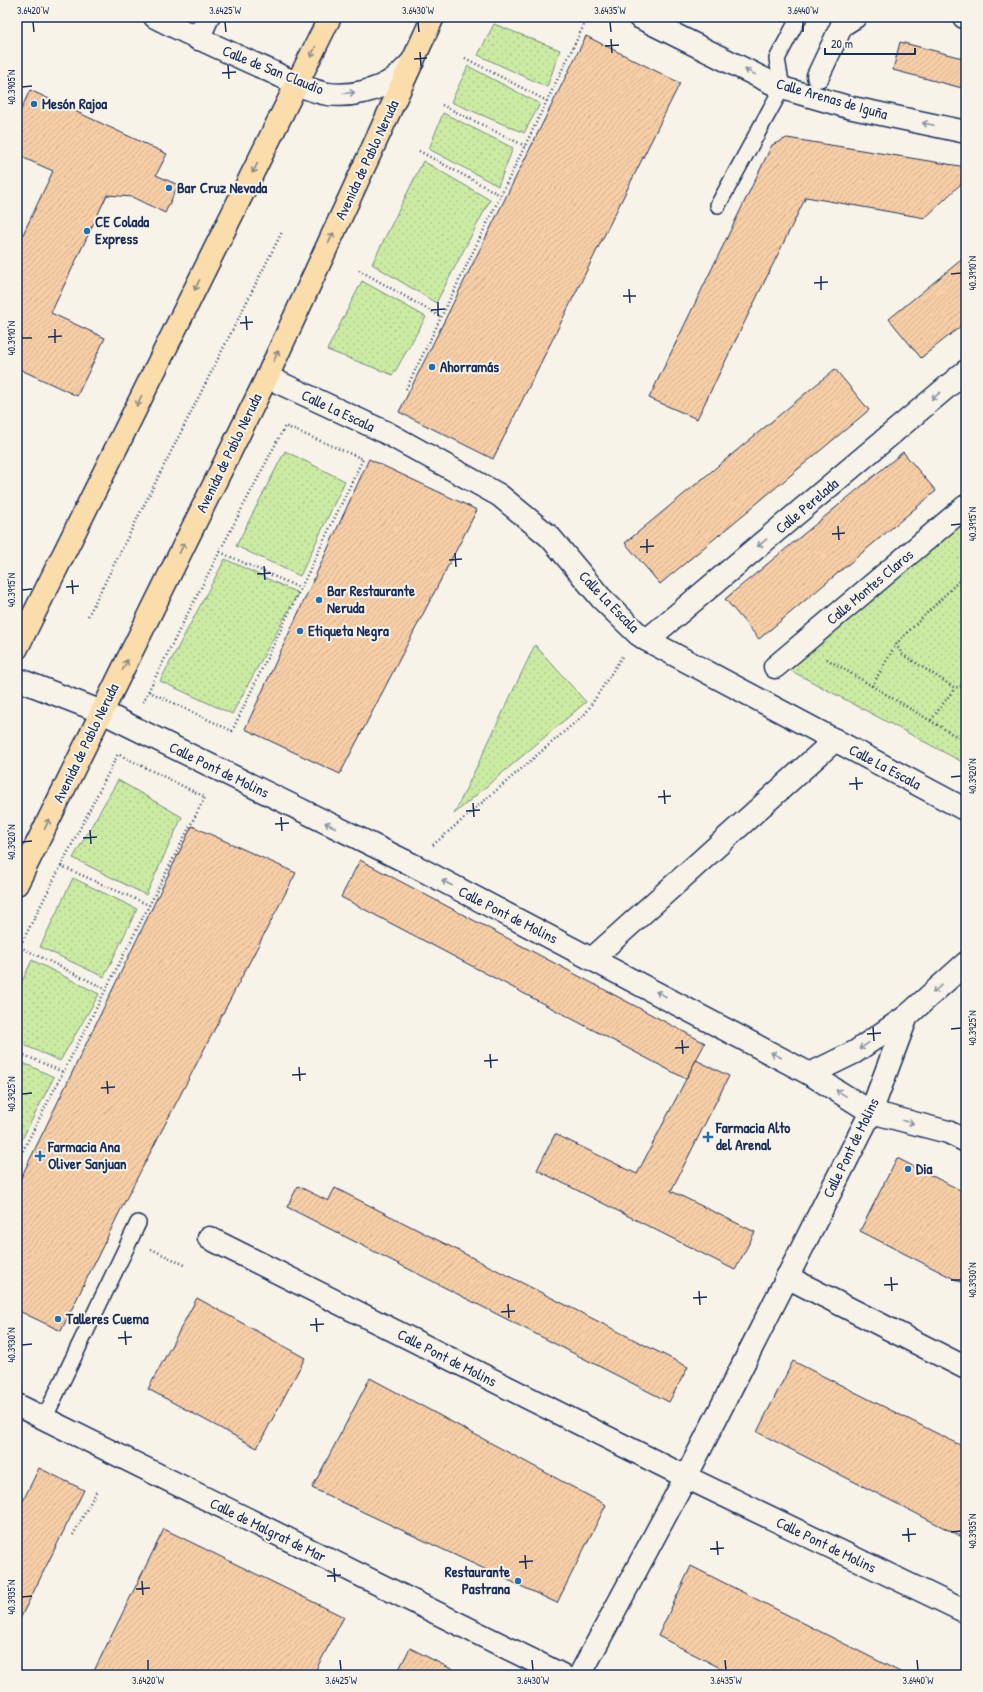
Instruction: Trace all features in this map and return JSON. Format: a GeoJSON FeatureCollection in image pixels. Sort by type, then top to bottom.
{"type":"FeatureCollection","features":[{"type":"Feature","properties":{"kind":"main road"},"geometry":{"type":"LineString","coordinates":[[17,648],[330,17]]}},
{"type":"Feature","properties":{"kind":"main road","name":"Avenida de Pablo Neruda"},"geometry":{"type":"LineString","coordinates":[[17,884],[267,377],[433,17]]}},
{"type":"Feature","properties":{"kind":"street","name":"Calle de San Claudio"},"geometry":{"type":"LineString","coordinates":[[155,17],[198,39],[298,84],[328,94],[347,94],[366,91],[381,86],[395,78],[413,62]]}},
{"type":"Feature","properties":{"kind":"street"},"geometry":{"type":"LineString","coordinates":[[198,39],[208,17]]}},
{"type":"Feature","properties":{"kind":"street","name":"Calle Arenas de Iguña"},"geometry":{"type":"LineString","coordinates":[[639,17],[782,88],[848,107],[966,132]]}},
{"type":"Feature","properties":{"kind":"street"},"geometry":{"type":"LineString","coordinates":[[818,76],[842,25],[855,17]]}},
{"type":"Feature","properties":{"kind":"street","name":"Calle Perelada"},"geometry":{"type":"LineString","coordinates":[[647,640],[966,371]]}},
{"type":"Feature","properties":{"kind":"street","name":"Calle La Escala"},"geometry":{"type":"LineString","coordinates":[[267,377],[385,432],[500,495],[550,537],[601,598],[638,634],[647,640],[966,810]]}},
{"type":"Feature","properties":{"kind":"street","name":"Calle Montes Claros"},"geometry":{"type":"LineString","coordinates":[[775,667],[966,506]]}},
{"type":"Feature","properties":{"kind":"street","name":"Calle Pont de Molins"},"geometry":{"type":"LineString","coordinates":[[17,678],[102,712],[411,864],[593,958],[810,1074],[855,1052],[907,1016],[966,963]]}},
{"type":"Feature","properties":{"kind":"street"},"geometry":{"type":"LineString","coordinates":[[593,958],[834,740]]}},
{"type":"Feature","properties":{"kind":"street","name":"Calle Pont de Molins"},"geometry":{"type":"LineString","coordinates":[[580,1675],[686,1478],[870,1112],[907,1016]]}},
{"type":"Feature","properties":{"kind":"street"},"geometry":{"type":"LineString","coordinates":[[810,1074],[870,1112],[965,1137]]}},
{"type":"Feature","properties":{"kind":"street","name":"Calle Pont de Molins"},"geometry":{"type":"LineString","coordinates":[[209,1238],[686,1478],[966,1612]]}},
{"type":"Feature","properties":{"kind":"street"},"geometry":{"type":"LineString","coordinates":[[787,1277],[966,1368]]}},
{"type":"Feature","properties":{"kind":"street","name":"Calle de Malgrat de Mar"},"geometry":{"type":"LineString","coordinates":[[17,1405],[562,1675]]}},
{"type":"Feature","properties":{"kind":"lane"},"geometry":{"type":"LineString","coordinates":[[718,205],[782,88],[777,59],[799,17]]}},
{"type":"Feature","properties":{"kind":"lane"},"geometry":{"type":"LineString","coordinates":[[44,1419],[138,1223]]}},
{"type":"Feature","properties":{"kind":"path"},"geometry":{"type":"LineString","coordinates":[[406,389],[585,23]]}},
{"type":"Feature","properties":{"kind":"path"},"geometry":{"type":"LineString","coordinates":[[465,58],[547,102]]}},
{"type":"Feature","properties":{"kind":"path"},"geometry":{"type":"LineString","coordinates":[[442,105],[525,146]]}},
{"type":"Feature","properties":{"kind":"path"},"geometry":{"type":"LineString","coordinates":[[419,151],[500,195]]}},
{"type":"Feature","properties":{"kind":"path"},"geometry":{"type":"LineString","coordinates":[[88,616],[282,232]]}},
{"type":"Feature","properties":{"kind":"path"},"geometry":{"type":"LineString","coordinates":[[359,270],[441,317]]}},
{"type":"Feature","properties":{"kind":"path"},"geometry":{"type":"LineString","coordinates":[[142,705],[148,691],[285,426],[363,459],[232,730],[148,691]]}},
{"type":"Feature","properties":{"kind":"path"},"geometry":{"type":"LineString","coordinates":[[220,552],[300,588]]}},
{"type":"Feature","properties":{"kind":"path"},"geometry":{"type":"LineString","coordinates":[[872,686],[896,644],[966,574]]}},
{"type":"Feature","properties":{"kind":"path"},"geometry":{"type":"LineString","coordinates":[[802,644],[966,742]]}},
{"type":"Feature","properties":{"kind":"path"},"geometry":{"type":"LineString","coordinates":[[896,644],[902,654],[955,688]]}},
{"type":"Feature","properties":{"kind":"path"},"geometry":{"type":"LineString","coordinates":[[431,847],[586,713],[624,654]]}},
{"type":"Feature","properties":{"kind":"path"},"geometry":{"type":"LineString","coordinates":[[930,720],[955,688],[966,685]]}},
{"type":"Feature","properties":{"kind":"path"},"geometry":{"type":"LineString","coordinates":[[17,952],[121,749]]}},
{"type":"Feature","properties":{"kind":"path"},"geometry":{"type":"LineString","coordinates":[[18,1158],[205,797],[118,754]]}},
{"type":"Feature","properties":{"kind":"path"},"geometry":{"type":"LineString","coordinates":[[60,866],[149,905]]}},
{"type":"Feature","properties":{"kind":"path"},"geometry":{"type":"LineString","coordinates":[[20,947],[106,989]]}},
{"type":"Feature","properties":{"kind":"path"},"geometry":{"type":"LineString","coordinates":[[17,1052],[63,1072]]}},
{"type":"Feature","properties":{"kind":"path"},"geometry":{"type":"LineString","coordinates":[[130,1239],[185,1265]]}},
{"type":"Feature","properties":{"kind":"path"},"geometry":{"type":"LineString","coordinates":[[73,1535],[97,1490]]}},
{"type":"Feature","properties":{"kind":"green space"},"geometry":{"type":"Polygon","coordinates":[[[494,24],[560,50],[547,87],[478,55],[494,24]]]}},
{"type":"Feature","properties":{"kind":"green space"},"geometry":{"type":"Polygon","coordinates":[[[468,66],[540,104],[524,133],[451,102],[468,66]]]}},
{"type":"Feature","properties":{"kind":"green space"},"geometry":{"type":"Polygon","coordinates":[[[443,113],[513,148],[498,186],[429,149],[443,113]]]}},
{"type":"Feature","properties":{"kind":"green space"},"geometry":{"type":"Polygon","coordinates":[[[423,161],[490,200],[436,303],[372,264],[423,161]]]}},
{"type":"Feature","properties":{"kind":"green space"},"geometry":{"type":"Polygon","coordinates":[[[362,281],[426,317],[393,375],[327,350],[362,281]]]}},
{"type":"Feature","properties":{"kind":"green space"},"geometry":{"type":"Polygon","coordinates":[[[285,451],[345,481],[300,576],[236,546],[285,451]]]}},
{"type":"Feature","properties":{"kind":"green space"},"geometry":{"type":"Polygon","coordinates":[[[966,497],[966,764],[769,659],[966,497]]]}},
{"type":"Feature","properties":{"kind":"green space"},"geometry":{"type":"Polygon","coordinates":[[[225,559],[298,593],[232,714],[160,681],[225,559]]]}},
{"type":"Feature","properties":{"kind":"green space"},"geometry":{"type":"Polygon","coordinates":[[[535,645],[586,702],[454,814],[535,645]]]}},
{"type":"Feature","properties":{"kind":"green space"},"geometry":{"type":"Polygon","coordinates":[[[118,780],[182,817],[146,895],[73,858],[118,780]]]}},
{"type":"Feature","properties":{"kind":"green space"},"geometry":{"type":"Polygon","coordinates":[[[73,878],[137,909],[104,977],[40,947],[73,878]]]}},
{"type":"Feature","properties":{"kind":"green space"},"geometry":{"type":"Polygon","coordinates":[[[32,960],[99,994],[60,1061],[17,1042],[17,992],[32,960]]]}},
{"type":"Feature","properties":{"kind":"green space"},"geometry":{"type":"Polygon","coordinates":[[[17,1060],[54,1077],[17,1149],[17,1060]]]}},
{"type":"Feature","properties":{"kind":"building"},"geometry":{"type":"Polygon","coordinates":[[[586,36],[680,83],[493,459],[399,412],[586,36]]]}},
{"type":"Feature","properties":{"kind":"building"},"geometry":{"type":"Polygon","coordinates":[[[900,42],[966,59],[966,89],[893,70],[900,42]]]}},
{"type":"Feature","properties":{"kind":"building"},"geometry":{"type":"Polygon","coordinates":[[[30,90],[167,154],[156,175],[178,185],[165,213],[132,197],[107,195],[51,313],[105,338],[77,396],[17,368],[17,247],[53,171],[17,155],[17,118],[30,90]]]}},
{"type":"Feature","properties":{"kind":"building"},"geometry":{"type":"Polygon","coordinates":[[[787,138],[966,167],[966,179],[925,218],[806,197],[697,419],[649,398],[772,145],[787,138]]]}},
{"type":"Feature","properties":{"kind":"building"},"geometry":{"type":"Polygon","coordinates":[[[966,256],[966,322],[921,358],[889,319],[966,256]]]}},
{"type":"Feature","properties":{"kind":"building"},"geometry":{"type":"Polygon","coordinates":[[[835,369],[869,410],[660,584],[625,543],[835,369]]]}},
{"type":"Feature","properties":{"kind":"building"},"geometry":{"type":"Polygon","coordinates":[[[903,452],[936,491],[759,639],[725,599],[903,452]]]}},
{"type":"Feature","properties":{"kind":"building"},"geometry":{"type":"Polygon","coordinates":[[[369,459],[477,510],[340,774],[245,729],[369,459]]]}},
{"type":"Feature","properties":{"kind":"building"},"geometry":{"type":"Polygon","coordinates":[[[192,826],[296,873],[124,1203],[61,1331],[17,1310],[17,1186],[192,826]]]}},
{"type":"Feature","properties":{"kind":"building"},"geometry":{"type":"Polygon","coordinates":[[[360,860],[705,1043],[686,1079],[341,897],[360,860]]]}},
{"type":"Feature","properties":{"kind":"building"},"geometry":{"type":"Polygon","coordinates":[[[696,1060],[729,1076],[671,1191],[755,1232],[735,1270],[537,1170],[555,1134],[637,1174],[696,1060]]]}},
{"type":"Feature","properties":{"kind":"building"},"geometry":{"type":"Polygon","coordinates":[[[897,1158],[966,1193],[966,1285],[860,1231],[897,1158]]]}},
{"type":"Feature","properties":{"kind":"building"},"geometry":{"type":"Polygon","coordinates":[[[298,1186],[328,1201],[335,1188],[688,1367],[669,1402],[287,1207],[298,1186]]]}},
{"type":"Feature","properties":{"kind":"building"},"geometry":{"type":"Polygon","coordinates":[[[197,1298],[305,1358],[257,1448],[148,1389],[197,1298]]]}},
{"type":"Feature","properties":{"kind":"building"},"geometry":{"type":"Polygon","coordinates":[[[793,1361],[966,1448],[966,1539],[757,1432],[793,1361]]]}},
{"type":"Feature","properties":{"kind":"building"},"geometry":{"type":"Polygon","coordinates":[[[370,1378],[606,1505],[557,1603],[312,1488],[370,1378]]]}},
{"type":"Feature","properties":{"kind":"building"},"geometry":{"type":"Polygon","coordinates":[[[39,1468],[84,1490],[17,1625],[17,1513],[39,1468]]]}},
{"type":"Feature","properties":{"kind":"building"},"geometry":{"type":"Polygon","coordinates":[[[164,1529],[344,1617],[313,1675],[92,1675],[164,1529]]]}},
{"type":"Feature","properties":{"kind":"building"},"geometry":{"type":"Polygon","coordinates":[[[691,1566],[906,1675],[734,1675],[658,1636],[691,1566]]]}},
{"type":"Feature","properties":{"kind":"building"},"geometry":{"type":"Polygon","coordinates":[[[410,1648],[463,1675],[396,1675],[410,1648]]]}},
{"type":"Feature","properties":{"kind":"place","name":"Mesón Rajoa"},"geometry":{"type":"Point","coordinates":[34,104]}},
{"type":"Feature","properties":{"kind":"place","name":"Bar Cruz Nevada"},"geometry":{"type":"Point","coordinates":[169,188]}},
{"type":"Feature","properties":{"kind":"place","name":"CE Colada Express"},"geometry":{"type":"Point","coordinates":[87,231]}},
{"type":"Feature","properties":{"kind":"place","name":"Ahorramás"},"geometry":{"type":"Point","coordinates":[432,367]}},
{"type":"Feature","properties":{"kind":"place","name":"Bar Restaurante Neruda"},"geometry":{"type":"Point","coordinates":[319,600]}},
{"type":"Feature","properties":{"kind":"place","name":"Etiqueta Negra"},"geometry":{"type":"Point","coordinates":[300,631]}},
{"type":"Feature","properties":{"kind":"place","name":"Farmacia Alto del Arenal"},"geometry":{"type":"Point","coordinates":[708,1137]}},
{"type":"Feature","properties":{"kind":"place","name":"Farmacia Ana Oliver Sanjuan"},"geometry":{"type":"Point","coordinates":[40,1156]}},
{"type":"Feature","properties":{"kind":"place","name":"Dia"},"geometry":{"type":"Point","coordinates":[908,1169]}},
{"type":"Feature","properties":{"kind":"place","name":"Talleres Cuema"},"geometry":{"type":"Point","coordinates":[58,1319]}},
{"type":"Feature","properties":{"kind":"place","name":"Restaurante Pastrana"},"geometry":{"type":"Point","coordinates":[518,1581]}}]}
